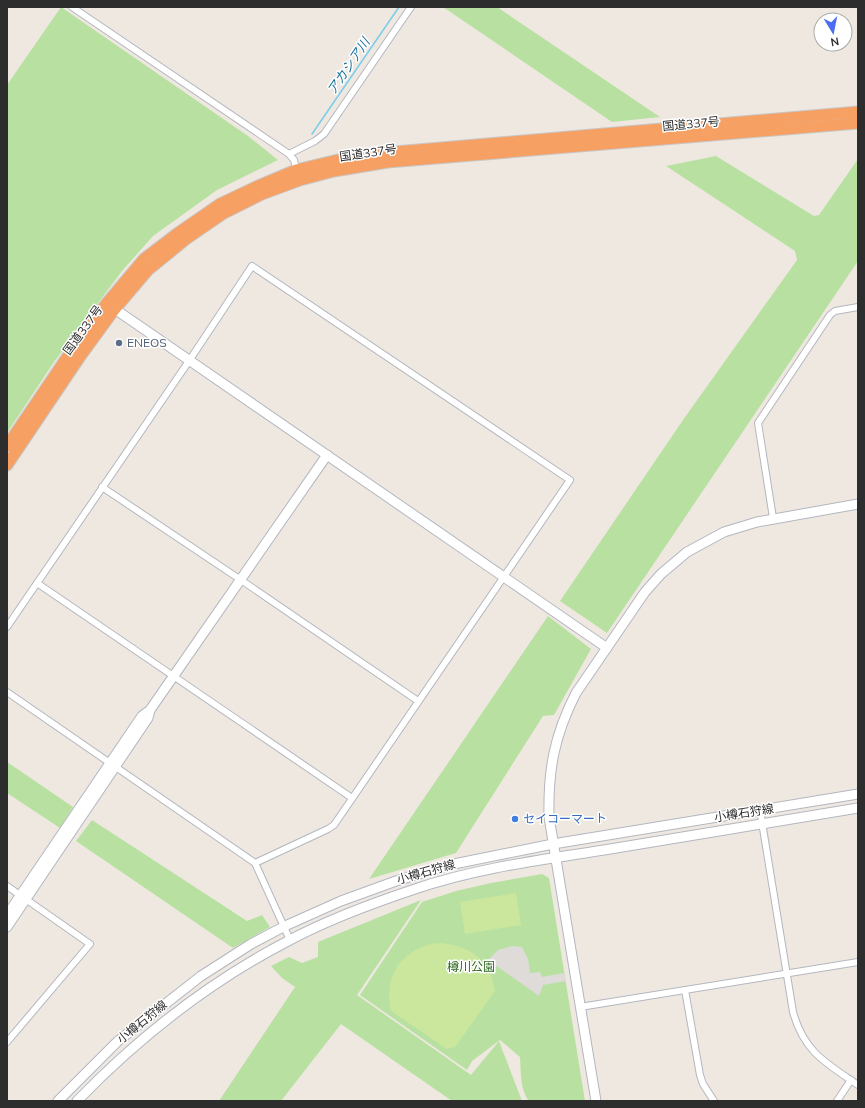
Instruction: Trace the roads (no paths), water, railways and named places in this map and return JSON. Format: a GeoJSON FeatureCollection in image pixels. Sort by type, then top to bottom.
{"type":"FeatureCollection","features":[{"type":"Feature","properties":{"kind":"highway","name":"国道337号"},"geometry":{"type":"LineString","coordinates":[[298,176],[338,160],[383,153],[858,112]]}},
{"type":"Feature","properties":{"kind":"highway","name":"国道337号"},"geometry":{"type":"LineString","coordinates":[[7,446],[144,259],[220,204],[258,186],[298,176],[388,162],[858,123]]}},
{"type":"Feature","properties":{"kind":"highway","name":"国道337号"},"geometry":{"type":"LineString","coordinates":[[7,465],[79,358],[110,307]]}},
{"type":"Feature","properties":{"kind":"street"},"geometry":{"type":"LineString","coordinates":[[72,7],[289,154],[294,160],[298,176]]}},
{"type":"Feature","properties":{"kind":"street"},"geometry":{"type":"LineString","coordinates":[[289,154],[316,141],[324,134],[411,7]]}},
{"type":"Feature","properties":{"kind":"street"},"geometry":{"type":"LineString","coordinates":[[7,627],[189,361],[252,266],[570,480],[334,825],[255,863]]}},
{"type":"Feature","properties":{"kind":"street"},"geometry":{"type":"LineString","coordinates":[[110,307],[607,648]]}},
{"type":"Feature","properties":{"kind":"street"},"geometry":{"type":"LineString","coordinates":[[773,518],[758,423],[830,315],[835,310],[858,307]]}},
{"type":"Feature","properties":{"kind":"street"},"geometry":{"type":"LineString","coordinates":[[7,927],[23,897],[112,766],[148,718],[150,710],[327,456]]}},
{"type":"Feature","properties":{"kind":"street"},"geometry":{"type":"LineString","coordinates":[[102,487],[241,580],[418,702]]}},
{"type":"Feature","properties":{"kind":"street"},"geometry":{"type":"LineString","coordinates":[[596,1101],[549,817],[548,796],[553,751],[567,710],[645,592],[661,574],[676,561],[693,549],[724,532],[751,523],[858,504]]}},
{"type":"Feature","properties":{"kind":"street"},"geometry":{"type":"LineString","coordinates":[[37,583],[352,798]]}},
{"type":"Feature","properties":{"kind":"street"},"geometry":{"type":"LineString","coordinates":[[7,692],[112,766],[255,863],[285,926],[290,940]]}},
{"type":"Feature","properties":{"kind":"street","name":"小樽石狩線"},"geometry":{"type":"LineString","coordinates":[[58,1101],[118,1041],[201,976],[251,944],[285,926],[341,901],[418,873],[448,865],[553,844],[858,794]]}},
{"type":"Feature","properties":{"kind":"street","name":"小樽石狩線"},"geometry":{"type":"LineString","coordinates":[[77,1101],[99,1078],[128,1052],[189,1001],[222,979],[290,940],[350,913],[417,888],[488,869],[858,808]]}},
{"type":"Feature","properties":{"kind":"street"},"geometry":{"type":"LineString","coordinates":[[760,810],[793,1012],[800,1033],[814,1053],[858,1085]]}},
{"type":"Feature","properties":{"kind":"street"},"geometry":{"type":"LineString","coordinates":[[7,886],[90,944],[7,1042]]}},
{"type":"Feature","properties":{"kind":"street"},"geometry":{"type":"LineString","coordinates":[[7,915],[23,897]]}},
{"type":"Feature","properties":{"kind":"street"},"geometry":{"type":"LineString","coordinates":[[580,1007],[858,962]]}},
{"type":"Feature","properties":{"kind":"street"},"geometry":{"type":"LineString","coordinates":[[685,990],[700,1075],[703,1084],[714,1101]]}},
{"type":"Feature","properties":{"kind":"street"},"geometry":{"type":"LineString","coordinates":[[837,1101],[851,1080]]}},
{"type":"Feature","properties":{"kind":"waterway","name":"アカシア川"},"geometry":{"type":"LineString","coordinates":[[312,134],[399,7]]}},
{"type":"Feature","properties":{"kind":"place","name":"ENEOS"},"geometry":{"type":"Point","coordinates":[119,343]}},
{"type":"Feature","properties":{"kind":"place","name":"セイコーマート"},"geometry":{"type":"Point","coordinates":[515,819]}},
{"type":"Feature","properties":{"kind":"park label","name":"樽川公園"},"geometry":{"type":"Point","coordinates":[471,967]}}]}
